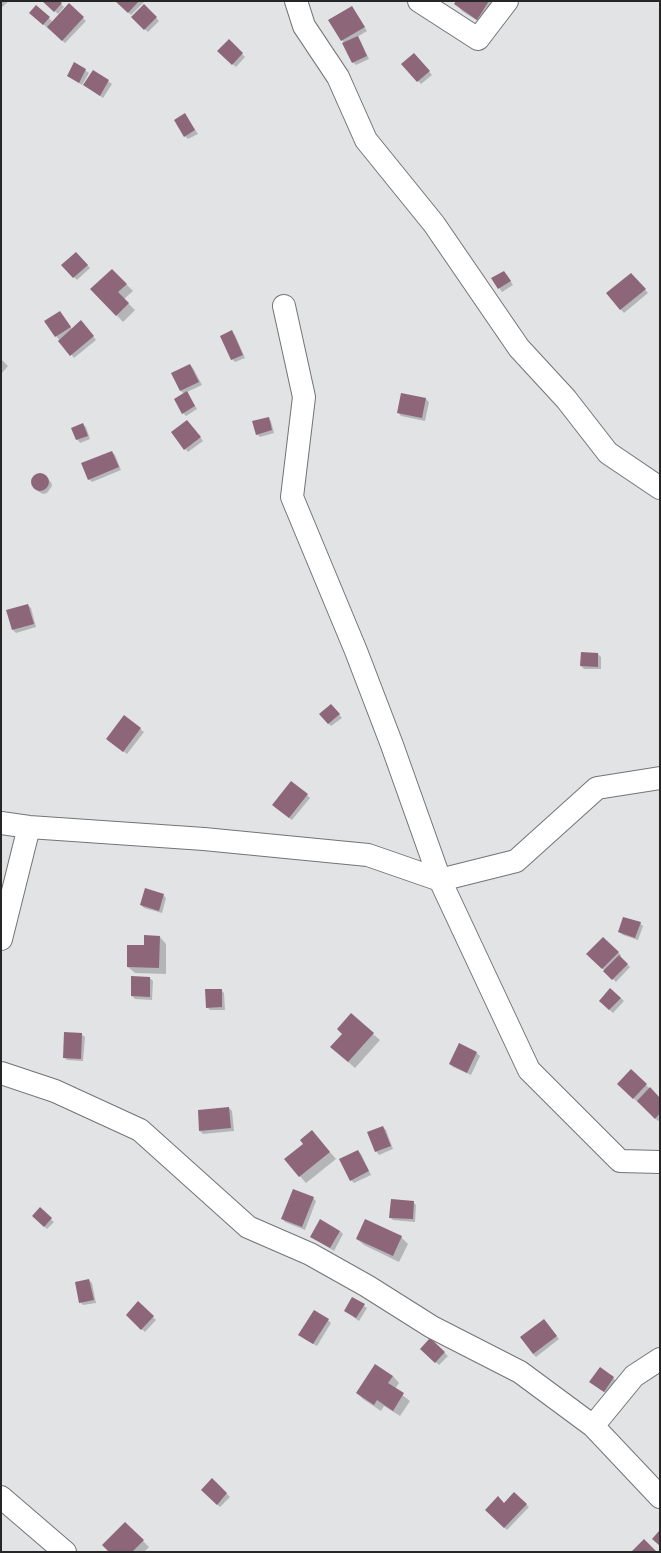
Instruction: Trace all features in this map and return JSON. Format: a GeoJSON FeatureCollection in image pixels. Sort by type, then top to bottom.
{"type":"FeatureCollection","features":[{"type":"Feature","properties":{"kind":"street"},"geometry":{"type":"LineString","coordinates":[[296,1],[304,26],[338,77],[366,140],[434,224],[519,348],[566,399],[608,453],[660,488]]}},
{"type":"Feature","properties":{"kind":"street"},"geometry":{"type":"LineString","coordinates":[[419,1],[478,39],[507,1]]}},
{"type":"Feature","properties":{"kind":"street"},"geometry":{"type":"LineString","coordinates":[[284,306],[304,397],[292,496],[356,651],[392,745],[440,880],[529,1070],[620,1161],[660,1162]]}},
{"type":"Feature","properties":{"kind":"street"},"geometry":{"type":"LineString","coordinates":[[1,823],[29,827],[204,838],[368,855],[440,880],[516,861],[597,788],[660,778]]}},
{"type":"Feature","properties":{"kind":"street"},"geometry":{"type":"LineString","coordinates":[[1,939],[29,827]]}},
{"type":"Feature","properties":{"kind":"street"},"geometry":{"type":"LineString","coordinates":[[1,1073],[55,1091],[140,1130],[248,1227],[310,1254],[367,1286],[432,1327],[520,1372],[593,1426],[660,1497]]}},
{"type":"Feature","properties":{"kind":"street"},"geometry":{"type":"LineString","coordinates":[[593,1426],[634,1376],[660,1359]]}},
{"type":"Feature","properties":{"kind":"street"},"geometry":{"type":"LineString","coordinates":[[1,1498],[65,1552]]}},
{"type":"Feature","properties":{"kind":"building"},"geometry":{"type":"Polygon","coordinates":[[[42,1],[59,1],[62,3],[54,12],[42,1]]]}},
{"type":"Feature","properties":{"kind":"building"},"geometry":{"type":"Polygon","coordinates":[[[115,1],[139,1],[128,13],[115,1]]]}},
{"type":"Feature","properties":{"kind":"building"},"geometry":{"type":"Polygon","coordinates":[[[456,1],[489,1],[477,20],[454,4],[456,1]]]}},
{"type":"Feature","properties":{"kind":"building"},"geometry":{"type":"Polygon","coordinates":[[[69,3],[84,17],[62,41],[47,27],[69,3]]]}},
{"type":"Feature","properties":{"kind":"building"},"geometry":{"type":"Polygon","coordinates":[[[144,4],[157,17],[144,30],[131,17],[144,4]]]}},
{"type":"Feature","properties":{"kind":"building"},"geometry":{"type":"Polygon","coordinates":[[[36,5],[50,17],[43,25],[29,13],[36,5]]]}},
{"type":"Feature","properties":{"kind":"building"},"geometry":{"type":"Polygon","coordinates":[[[352,6],[365,27],[341,41],[328,20],[352,6]]]}},
{"type":"Feature","properties":{"kind":"building"},"geometry":{"type":"Polygon","coordinates":[[[358,36],[367,56],[352,63],[342,43],[358,36]]]}},
{"type":"Feature","properties":{"kind":"building"},"geometry":{"type":"Polygon","coordinates":[[[229,39],[243,53],[232,65],[217,51],[229,39]]]}},
{"type":"Feature","properties":{"kind":"building"},"geometry":{"type":"Polygon","coordinates":[[[414,53],[430,71],[417,82],[401,64],[414,53]]]}},
{"type":"Feature","properties":{"kind":"building"},"geometry":{"type":"Polygon","coordinates":[[[74,62],[86,69],[79,83],[67,76],[74,62]]]}},
{"type":"Feature","properties":{"kind":"building"},"geometry":{"type":"Polygon","coordinates":[[[93,70],[109,80],[100,96],[83,85],[93,70]]]}},
{"type":"Feature","properties":{"kind":"building"},"geometry":{"type":"Polygon","coordinates":[[[185,113],[195,130],[184,137],[174,120],[185,113]]]}},
{"type":"Feature","properties":{"kind":"building"},"geometry":{"type":"Polygon","coordinates":[[[76,252],[88,265],[73,278],[61,265],[76,252]]]}},
{"type":"Feature","properties":{"kind":"building"},"geometry":{"type":"Polygon","coordinates":[[[112,269],[127,284],[118,292],[129,303],[116,316],[90,289],[112,269]]]}},
{"type":"Feature","properties":{"kind":"building"},"geometry":{"type":"Polygon","coordinates":[[[504,271],[511,281],[498,289],[491,278],[504,271]]]}},
{"type":"Feature","properties":{"kind":"building"},"geometry":{"type":"Polygon","coordinates":[[[631,273],[646,289],[620,310],[606,293],[631,273]]]}},
{"type":"Feature","properties":{"kind":"building"},"geometry":{"type":"Polygon","coordinates":[[[60,311],[71,327],[55,337],[44,321],[60,311]]]}},
{"type":"Feature","properties":{"kind":"building"},"geometry":{"type":"Polygon","coordinates":[[[81,320],[94,336],[70,356],[58,341],[81,320]]]}},
{"type":"Feature","properties":{"kind":"building"},"geometry":{"type":"Polygon","coordinates":[[[232,330],[243,355],[231,360],[220,336],[232,330]]]}},
{"type":"Feature","properties":{"kind":"building"},"geometry":{"type":"Polygon","coordinates":[[[190,364],[199,382],[180,391],[171,373],[190,364]]]}},
{"type":"Feature","properties":{"kind":"building"},"geometry":{"type":"Polygon","coordinates":[[[187,391],[195,406],[182,414],[174,399],[187,391]]]}},
{"type":"Feature","properties":{"kind":"building"},"geometry":{"type":"Polygon","coordinates":[[[401,393],[426,398],[422,418],[397,413],[401,393]]]}},
{"type":"Feature","properties":{"kind":"building"},"geometry":{"type":"Polygon","coordinates":[[[269,417],[272,430],[256,435],[252,421],[269,417]]]}},
{"type":"Feature","properties":{"kind":"building"},"geometry":{"type":"Polygon","coordinates":[[[187,420],[201,437],[184,450],[171,432],[187,420]]]}},
{"type":"Feature","properties":{"kind":"building"},"geometry":{"type":"Polygon","coordinates":[[[83,423],[88,436],[76,440],[71,428],[83,423]]]}},
{"type":"Feature","properties":{"kind":"building"},"geometry":{"type":"Polygon","coordinates":[[[112,451],[119,467],[88,480],[81,463],[112,451]]]}},
{"type":"Feature","properties":{"kind":"building"},"geometry":{"type":"Polygon","coordinates":[[[40,473],[46,476],[49,482],[46,488],[40,491],[34,488],[31,482],[34,476],[40,473]]]}},
{"type":"Feature","properties":{"kind":"building"},"geometry":{"type":"Polygon","coordinates":[[[28,604],[34,624],[12,630],[6,610],[28,604]]]}},
{"type":"Feature","properties":{"kind":"building"},"geometry":{"type":"Polygon","coordinates":[[[581,652],[598,653],[598,667],[580,666],[581,652]]]}},
{"type":"Feature","properties":{"kind":"building"},"geometry":{"type":"Polygon","coordinates":[[[331,704],[340,714],[328,724],[319,714],[331,704]]]}},
{"type":"Feature","properties":{"kind":"building"},"geometry":{"type":"Polygon","coordinates":[[[124,715],[141,728],[123,752],[106,739],[124,715]]]}},
{"type":"Feature","properties":{"kind":"building"},"geometry":{"type":"Polygon","coordinates":[[[291,781],[308,794],[289,818],[272,805],[291,781]]]}},
{"type":"Feature","properties":{"kind":"building"},"geometry":{"type":"Polygon","coordinates":[[[145,888],[164,894],[159,911],[140,905],[145,888]]]}},
{"type":"Feature","properties":{"kind":"building"},"geometry":{"type":"Polygon","coordinates":[[[623,917],[641,922],[635,938],[618,932],[623,917]]]}},
{"type":"Feature","properties":{"kind":"building"},"geometry":{"type":"Polygon","coordinates":[[[144,935],[160,936],[159,968],[127,967],[127,945],[144,945],[144,935]]]}},
{"type":"Feature","properties":{"kind":"building"},"geometry":{"type":"Polygon","coordinates":[[[603,937],[619,952],[602,969],[586,954],[603,937]]]}},
{"type":"Feature","properties":{"kind":"building"},"geometry":{"type":"Polygon","coordinates":[[[619,955],[628,964],[612,980],[603,971],[619,955]]]}},
{"type":"Feature","properties":{"kind":"building"},"geometry":{"type":"Polygon","coordinates":[[[131,976],[150,977],[150,997],[131,996],[131,976]]]}},
{"type":"Feature","properties":{"kind":"building"},"geometry":{"type":"Polygon","coordinates":[[[610,988],[621,998],[609,1010],[599,1001],[610,988]]]}},
{"type":"Feature","properties":{"kind":"building"},"geometry":{"type":"Polygon","coordinates":[[[205,989],[222,989],[222,1007],[206,1008],[205,989]]]}},
{"type":"Feature","properties":{"kind":"building"},"geometry":{"type":"Polygon","coordinates":[[[351,1013],[374,1033],[348,1062],[330,1047],[342,1034],[337,1029],[351,1013]]]}},
{"type":"Feature","properties":{"kind":"building"},"geometry":{"type":"Polygon","coordinates":[[[64,1032],[82,1033],[81,1059],[63,1058],[64,1032]]]}},
{"type":"Feature","properties":{"kind":"building"},"geometry":{"type":"Polygon","coordinates":[[[459,1043],[477,1052],[467,1073],[449,1064],[459,1043]]]}},
{"type":"Feature","properties":{"kind":"building"},"geometry":{"type":"Polygon","coordinates":[[[631,1069],[647,1084],[633,1099],[617,1084],[631,1069]]]}},
{"type":"Feature","properties":{"kind":"building"},"geometry":{"type":"Polygon","coordinates":[[[650,1087],[660,1098],[660,1113],[655,1119],[637,1101],[650,1087]]]}},
{"type":"Feature","properties":{"kind":"building"},"geometry":{"type":"Polygon","coordinates":[[[229,1107],[231,1128],[199,1131],[198,1110],[229,1107]]]}},
{"type":"Feature","properties":{"kind":"building"},"geometry":{"type":"Polygon","coordinates":[[[383,1126],[391,1146],[375,1152],[367,1132],[383,1126]]]}},
{"type":"Feature","properties":{"kind":"building"},"geometry":{"type":"Polygon","coordinates":[[[312,1130],[330,1152],[299,1177],[284,1159],[303,1144],[300,1140],[312,1130]]]}},
{"type":"Feature","properties":{"kind":"building"},"geometry":{"type":"Polygon","coordinates":[[[358,1150],[369,1171],[350,1181],[339,1159],[358,1150]]]}},
{"type":"Feature","properties":{"kind":"building"},"geometry":{"type":"Polygon","coordinates":[[[293,1189],[314,1197],[302,1227],[281,1219],[293,1189]]]}},
{"type":"Feature","properties":{"kind":"building"},"geometry":{"type":"Polygon","coordinates":[[[391,1199],[414,1201],[413,1219],[389,1218],[391,1199]]]}},
{"type":"Feature","properties":{"kind":"building"},"geometry":{"type":"Polygon","coordinates":[[[40,1207],[52,1218],[44,1227],[32,1216],[40,1207]]]}},
{"type":"Feature","properties":{"kind":"building"},"geometry":{"type":"Polygon","coordinates":[[[320,1219],[340,1231],[330,1248],[310,1237],[320,1219]]]}},
{"type":"Feature","properties":{"kind":"building"},"geometry":{"type":"Polygon","coordinates":[[[365,1219],[402,1236],[393,1256],[356,1239],[365,1219]]]}},
{"type":"Feature","properties":{"kind":"building"},"geometry":{"type":"Polygon","coordinates":[[[89,1279],[94,1300],[79,1303],[75,1282],[89,1279]]]}},
{"type":"Feature","properties":{"kind":"building"},"geometry":{"type":"Polygon","coordinates":[[[352,1297],[365,1304],[356,1318],[344,1311],[352,1297]]]}},
{"type":"Feature","properties":{"kind":"building"},"geometry":{"type":"Polygon","coordinates":[[[138,1301],[154,1316],[141,1330],[126,1315],[138,1301]]]}},
{"type":"Feature","properties":{"kind":"building"},"geometry":{"type":"Polygon","coordinates":[[[314,1310],[329,1319],[313,1344],[298,1335],[314,1310]]]}},
{"type":"Feature","properties":{"kind":"building"},"geometry":{"type":"Polygon","coordinates":[[[544,1319],[557,1336],[533,1354],[520,1337],[544,1319]]]}},
{"type":"Feature","properties":{"kind":"building"},"geometry":{"type":"Polygon","coordinates":[[[430,1338],[445,1352],[435,1363],[420,1349],[430,1338]]]}},
{"type":"Feature","properties":{"kind":"building"},"geometry":{"type":"Polygon","coordinates":[[[375,1364],[393,1376],[388,1383],[404,1393],[393,1411],[377,1400],[374,1405],[356,1393],[375,1364]]]}},
{"type":"Feature","properties":{"kind":"building"},"geometry":{"type":"Polygon","coordinates":[[[600,1367],[614,1377],[604,1392],[589,1382],[600,1367]]]}},
{"type":"Feature","properties":{"kind":"building"},"geometry":{"type":"Polygon","coordinates":[[[212,1478],[227,1493],[217,1505],[201,1490],[212,1478]]]}},
{"type":"Feature","properties":{"kind":"building"},"geometry":{"type":"Polygon","coordinates":[[[514,1492],[527,1504],[504,1528],[485,1510],[498,1496],[504,1503],[514,1492]]]}},
{"type":"Feature","properties":{"kind":"building"},"geometry":{"type":"Polygon","coordinates":[[[125,1522],[144,1540],[132,1552],[109,1552],[102,1545],[125,1522]]]}},
{"type":"Feature","properties":{"kind":"building"},"geometry":{"type":"Polygon","coordinates":[[[659,1531],[660,1532],[660,1546],[652,1539],[659,1531]]]}},
{"type":"Feature","properties":{"kind":"building"},"geometry":{"type":"Polygon","coordinates":[[[644,1539],[656,1551],[631,1552],[644,1539]]]}}]}
